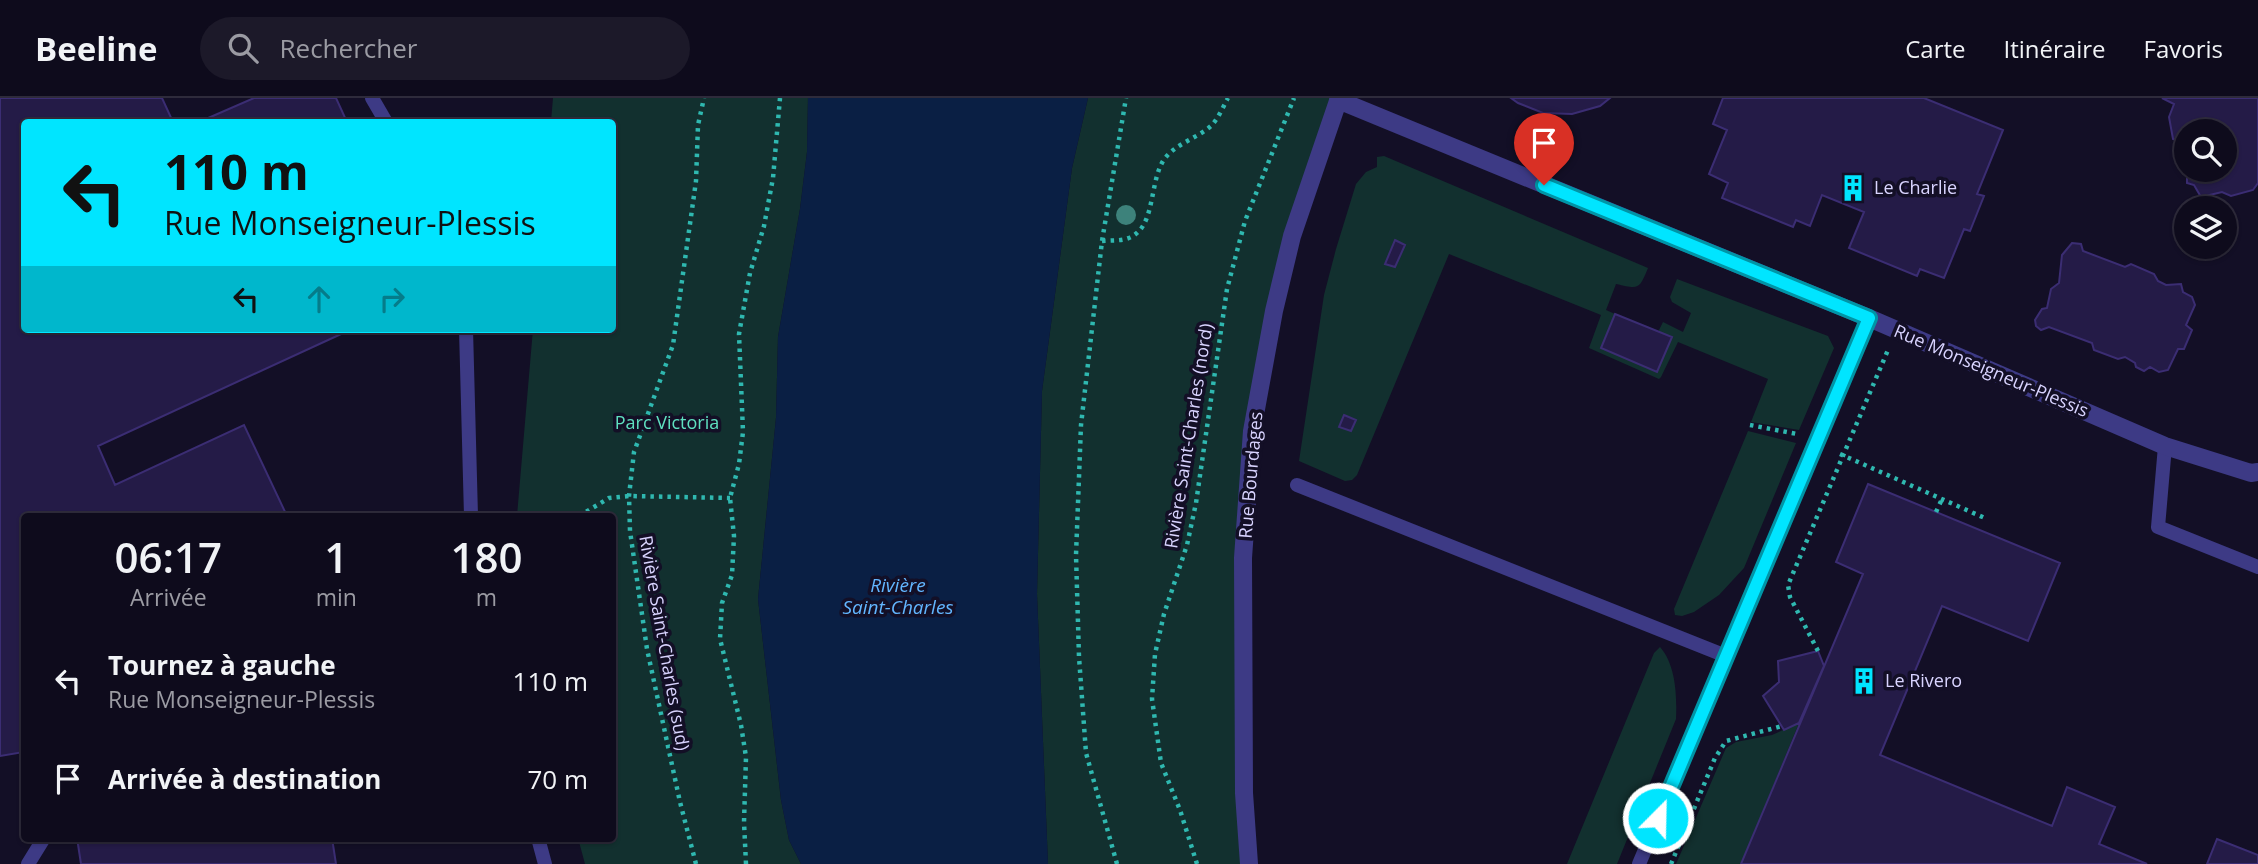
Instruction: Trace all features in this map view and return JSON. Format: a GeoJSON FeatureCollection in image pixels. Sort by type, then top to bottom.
{"type":"FeatureCollection","features":[{"type":"Feature","properties":{"kind":"street","name":"Rue Monseigneur-Plessis"},"geometry":{"type":"LineString","coordinates":[[1339,99],[1869,318],[2165,446],[2251,473],[2258,472]]}},
{"type":"Feature","properties":{"kind":"street","name":"Rue Bourdages"},"geometry":{"type":"LineString","coordinates":[[1249,864],[1244,793],[1243,558],[1252,431],[1274,311],[1292,236],[1339,99]]}},
{"type":"Feature","properties":{"kind":"lane"},"geometry":{"type":"LineString","coordinates":[[372,98],[384,119]]}},
{"type":"Feature","properties":{"kind":"lane"},"geometry":{"type":"LineString","coordinates":[[1639,864],[1869,318]]}},
{"type":"Feature","properties":{"kind":"lane"},"geometry":{"type":"LineString","coordinates":[[466,333],[471,513]]}},
{"type":"Feature","properties":{"kind":"lane"},"geometry":{"type":"LineString","coordinates":[[2165,446],[2158,527],[2258,567]]}},
{"type":"Feature","properties":{"kind":"lane"},"geometry":{"type":"LineString","coordinates":[[1297,485],[1726,656]]}},
{"type":"Feature","properties":{"kind":"lane"},"geometry":{"type":"LineString","coordinates":[[28,864],[42,842]]}},
{"type":"Feature","properties":{"kind":"lane"},"geometry":{"type":"LineString","coordinates":[[539,842],[545,864]]}},
{"type":"Feature","properties":{"kind":"path","name":"Rivière Saint-Charles (sud)"},"geometry":{"type":"LineString","coordinates":[[696,864],[647,649],[630,531],[629,496],[634,452],[673,345],[696,181],[698,125],[704,98]]}},
{"type":"Feature","properties":{"kind":"path"},"geometry":{"type":"LineString","coordinates":[[746,864],[746,757],[720,639],[722,603],[732,575],[734,536],[730,498],[739,464],[743,432],[739,334],[750,273],[766,214],[780,98]]}},
{"type":"Feature","properties":{"kind":"path"},"geometry":{"type":"LineString","coordinates":[[1117,864],[1086,753],[1076,568],[1081,425],[1102,241],[1126,98]]}},
{"type":"Feature","properties":{"kind":"path"},"geometry":{"type":"LineString","coordinates":[[1102,241],[1124,240],[1136,235],[1144,225],[1163,161],[1174,149],[1212,125],[1228,98]]}},
{"type":"Feature","properties":{"kind":"path","name":"Rivière Saint-Charles (nord)"},"geometry":{"type":"LineString","coordinates":[[1197,864],[1180,810],[1161,763],[1152,699],[1155,654],[1194,514],[1227,289],[1245,221],[1294,98]]}},
{"type":"Feature","properties":{"kind":"path"},"geometry":{"type":"LineString","coordinates":[[1818,651],[1790,597],[1788,585],[1896,330]]}},
{"type":"Feature","properties":{"kind":"path"},"geometry":{"type":"LineString","coordinates":[[1750,425],[1796,433],[1987,519]]}},
{"type":"Feature","properties":{"kind":"path"},"geometry":{"type":"LineString","coordinates":[[584,513],[609,498],[730,498]]}},
{"type":"Feature","properties":{"kind":"path"},"geometry":{"type":"LineString","coordinates":[[1936,512],[1942,499]]}},
{"type":"Feature","properties":{"kind":"path"},"geometry":{"type":"LineString","coordinates":[[1671,864],[1715,758],[1726,741],[1782,726]]}},
{"type":"Feature","properties":{"kind":"green space","name":"Parc Victoria"},"geometry":{"type":"Polygon","coordinates":[[[553,98],[808,98],[807,152],[800,209],[778,337],[776,418],[758,599],[781,800],[789,840],[801,864],[585,864],[579,842],[616,842],[616,513],[517,513],[533,333],[616,333],[616,119],[551,119],[553,98]]]}},
{"type":"Feature","properties":{"kind":"green space"},"geometry":{"type":"Polygon","coordinates":[[[1088,98],[1339,98],[1292,236],[1252,431],[1249,864],[1048,864],[1037,594],[1042,391],[1072,168],[1088,98]]]}},
{"type":"Feature","properties":{"kind":"green space"},"geometry":{"type":"Polygon","coordinates":[[[1384,156],[1648,268],[1637,286],[1616,284],[1606,310],[1615,314],[1601,348],[1657,372],[1658,332],[1663,322],[1683,332],[1691,313],[1672,302],[1670,297],[1677,279],[1828,336],[1834,348],[1799,430],[1751,422],[1768,379],[1678,342],[1659,379],[1589,348],[1601,315],[1449,254],[1357,475],[1352,480],[1345,481],[1299,461],[1324,295],[1336,249],[1356,184],[1366,172],[1377,167],[1377,157],[1384,156]]]}},
{"type":"Feature","properties":{"kind":"green space"},"geometry":{"type":"Polygon","coordinates":[[[1748,431],[1796,443],[1744,568],[1719,595],[1694,612],[1675,615],[1674,609],[1748,431]]]}},
{"type":"Feature","properties":{"kind":"green space"},"geometry":{"type":"Polygon","coordinates":[[[1660,647],[1672,672],[1676,691],[1676,719],[1617,864],[1567,864],[1654,653],[1660,647]]]}},
{"type":"Feature","properties":{"kind":"green space"},"geometry":{"type":"Polygon","coordinates":[[[1799,723],[1741,864],[1676,864],[1726,748],[1736,742],[1772,735],[1799,723]]]}},
{"type":"Feature","properties":{"kind":"water","name":"Rivière Saint-Charles"},"geometry":{"type":"Polygon","coordinates":[[[808,98],[1088,98],[1072,168],[1042,391],[1037,594],[1048,864],[801,864],[789,840],[781,800],[758,599],[776,418],[778,337],[800,209],[807,152],[808,98]]]}},
{"type":"Feature","properties":{"kind":"building"},"geometry":{"type":"Polygon","coordinates":[[[0,98],[162,98],[172,119],[21,119],[21,333],[343,333],[98,446],[115,485],[244,425],[286,513],[21,513],[21,752],[0,756],[0,98]]]}},
{"type":"Feature","properties":{"kind":"building"},"geometry":{"type":"Polygon","coordinates":[[[254,98],[336,98],[346,119],[206,119],[254,98]]]}},
{"type":"Feature","properties":{"kind":"building"},"geometry":{"type":"Polygon","coordinates":[[[1511,98],[1610,98],[1600,106],[1572,114],[1543,113],[1511,98]]]}},
{"type":"Feature","properties":{"kind":"building","name":"Le Charlie"},"geometry":{"type":"Polygon","coordinates":[[[1723,98],[1924,98],[2003,130],[1977,194],[1984,196],[1970,231],[1964,229],[1944,278],[1920,269],[1917,276],[1849,248],[1864,212],[1822,195],[1810,226],[1796,220],[1793,227],[1722,198],[1728,183],[1709,174],[1727,130],[1713,124],[1723,98]]]}},
{"type":"Feature","properties":{"kind":"building"},"geometry":{"type":"Polygon","coordinates":[[[2162,98],[2258,98],[2258,183],[2253,190],[2231,196],[2222,192],[2200,196],[2194,185],[2187,183],[2237,182],[2237,119],[2174,119],[2174,139],[2169,117],[2174,104],[2162,98]]]}},
{"type":"Feature","properties":{"kind":"building"},"geometry":{"type":"Polygon","coordinates":[[[1395,240],[1405,245],[1395,267],[1385,264],[1395,240]]]}},
{"type":"Feature","properties":{"kind":"building"},"geometry":{"type":"Polygon","coordinates":[[[2072,243],[2081,244],[2083,251],[2125,267],[2131,264],[2154,274],[2158,281],[2166,285],[2181,284],[2183,292],[2192,297],[2195,305],[2186,325],[2192,330],[2184,349],[2178,349],[2168,370],[2159,372],[2150,367],[2144,371],[2125,357],[2118,359],[2094,350],[2092,343],[2049,327],[2041,330],[2036,326],[2035,320],[2042,309],[2047,308],[2051,289],[2059,283],[2062,255],[2072,243]]]}},
{"type":"Feature","properties":{"kind":"building"},"geometry":{"type":"Polygon","coordinates":[[[1615,314],[1672,337],[1657,372],[1601,348],[1615,314]]]}},
{"type":"Feature","properties":{"kind":"building"},"geometry":{"type":"Polygon","coordinates":[[[1344,415],[1356,420],[1351,431],[1339,427],[1344,415]]]}},
{"type":"Feature","properties":{"kind":"building","name":"Le Rivero"},"geometry":{"type":"Polygon","coordinates":[[[1868,484],[2060,563],[2028,641],[1942,606],[1880,755],[2052,826],[2067,787],[2115,807],[2099,844],[2147,864],[1741,864],[1863,574],[1836,562],[1868,484]]]}},
{"type":"Feature","properties":{"kind":"building"},"geometry":{"type":"Polygon","coordinates":[[[1818,651],[1824,666],[1799,723],[1784,730],[1763,696],[1779,682],[1778,661],[1818,651]]]}},
{"type":"Feature","properties":{"kind":"building"},"geometry":{"type":"Polygon","coordinates":[[[2217,839],[2258,855],[2258,864],[2207,864],[2217,839]]]}},
{"type":"Feature","properties":{"kind":"building"},"geometry":{"type":"Polygon","coordinates":[[[78,842],[333,842],[336,864],[81,864],[78,842]]]}},
{"type":"Feature","properties":{"kind":"place","name":"Le Charlie"},"geometry":{"type":"Point","coordinates":[1853,188]}},
{"type":"Feature","properties":{"kind":"place","name":"Le Rivero"},"geometry":{"type":"Point","coordinates":[1864,681]}},
{"type":"Feature","properties":{"kind":"route"},"geometry":{"type":"LineString","coordinates":[[1544,185],[1869,318],[1658,818]]}}]}
